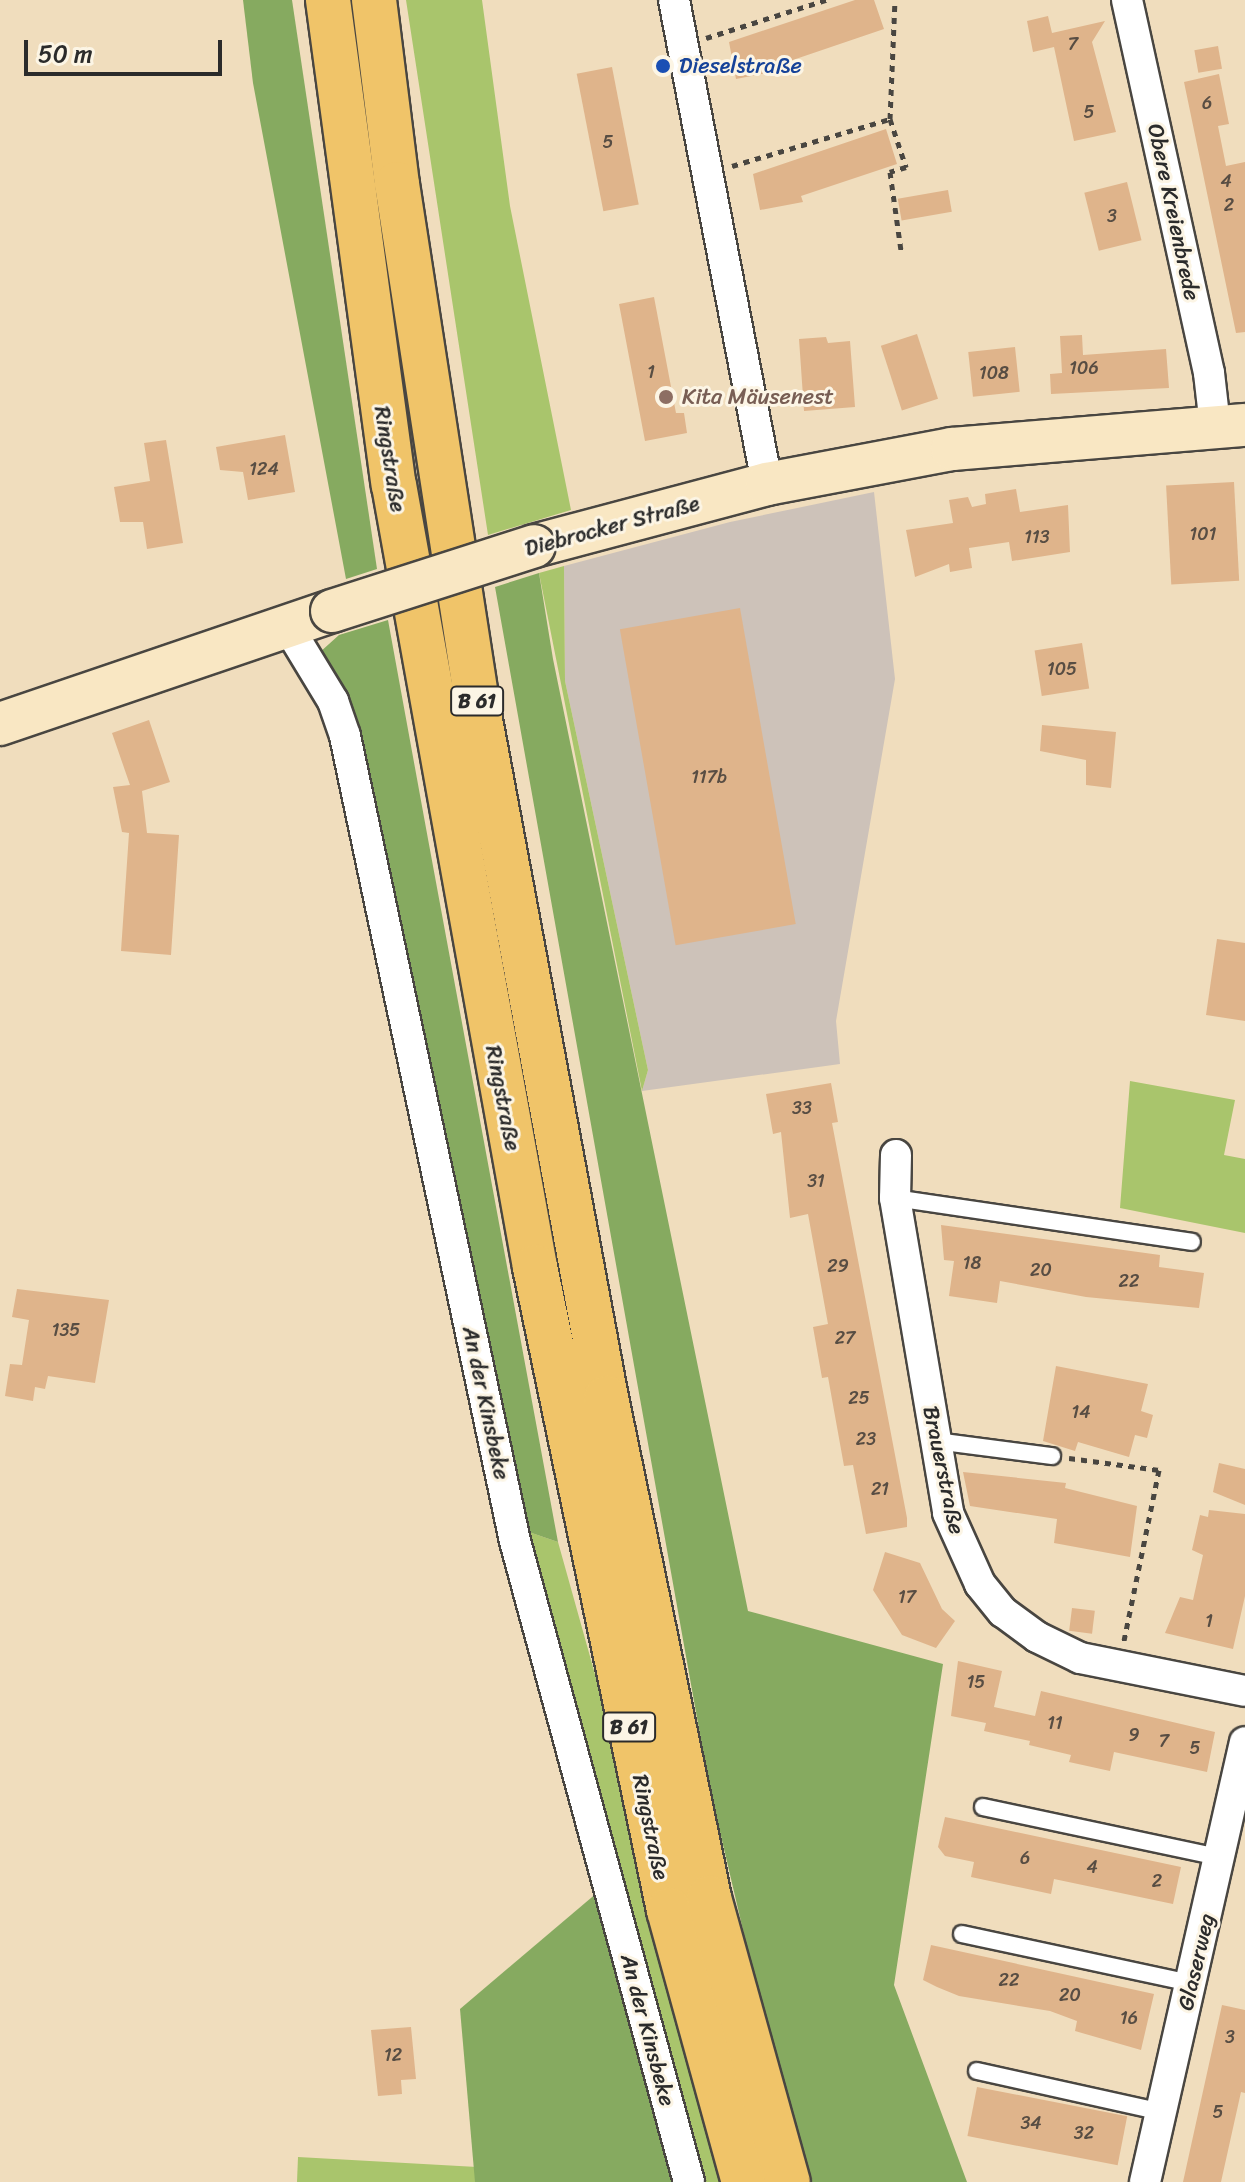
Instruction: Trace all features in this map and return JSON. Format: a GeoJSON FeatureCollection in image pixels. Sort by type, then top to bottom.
{"type":"FeatureCollection","features":[{"type":"Feature","properties":{"kind":"highway","name":"Ringstraße"},"geometry":{"type":"LineString","coordinates":[[328,0],[394,485],[532,1252],[669,1910],[744,2182]]}},
{"type":"Feature","properties":{"kind":"highway","name":"Ringstraße"},"geometry":{"type":"LineString","coordinates":[[374,0],[397,184],[478,709],[606,1398],[709,1898],[788,2182]]}},
{"type":"Feature","properties":{"kind":"main road","name":"Diebrocker Straße"},"geometry":{"type":"LineString","coordinates":[[0,724],[534,546],[767,484],[952,449],[1230,425]]}},
{"type":"Feature","properties":{"kind":"street"},"geometry":{"type":"LineString","coordinates":[[674,0],[703,172],[767,484]]}},
{"type":"Feature","properties":{"kind":"street","name":"Obere Kreienbrede"},"geometry":{"type":"LineString","coordinates":[[1127,0],[1209,373],[1230,425]]}},
{"type":"Feature","properties":{"kind":"street","name":"An der Kinsbeke"},"geometry":{"type":"LineString","coordinates":[[288,627],[333,701],[345,736],[515,1541],[689,2182]]}},
{"type":"Feature","properties":{"kind":"street","name":"Brauerstraße"},"geometry":{"type":"LineString","coordinates":[[896,1155],[895,1198],[948,1513],[980,1584],[1003,1612],[1037,1637],[1080,1658],[1245,1691]]}},
{"type":"Feature","properties":{"kind":"street","name":"Glaserweg"},"geometry":{"type":"LineString","coordinates":[[1145,2182],[1245,1742]]}},
{"type":"Feature","properties":{"kind":"lane"},"geometry":{"type":"LineString","coordinates":[[895,1198],[1192,1242]]}},
{"type":"Feature","properties":{"kind":"lane"},"geometry":{"type":"LineString","coordinates":[[936,1441],[1052,1456]]}},
{"type":"Feature","properties":{"kind":"lane"},"geometry":{"type":"LineString","coordinates":[[983,1807],[1219,1857]]}},
{"type":"Feature","properties":{"kind":"lane"},"geometry":{"type":"LineString","coordinates":[[962,1934],[1191,1983]]}},
{"type":"Feature","properties":{"kind":"lane"},"geometry":{"type":"LineString","coordinates":[[977,2071],[1162,2112]]}},
{"type":"Feature","properties":{"kind":"path"},"geometry":{"type":"LineString","coordinates":[[681,44],[826,0]]}},
{"type":"Feature","properties":{"kind":"path"},"geometry":{"type":"LineString","coordinates":[[895,0],[890,119],[906,167],[890,172],[901,250]]}},
{"type":"Feature","properties":{"kind":"path"},"geometry":{"type":"LineString","coordinates":[[703,172],[768,159],[890,119]]}},
{"type":"Feature","properties":{"kind":"path"},"geometry":{"type":"LineString","coordinates":[[1052,1456],[1159,1470],[1118,1667]]}},
{"type":"Feature","properties":{"kind":"shaded area"},"geometry":{"type":"Polygon","coordinates":[[[874,492],[895,679],[836,1021],[840,1064],[642,1091],[648,1070],[565,681],[564,566],[730,522],[874,492]]]}},
{"type":"Feature","properties":{"kind":"green space"},"geometry":{"type":"Polygon","coordinates":[[[243,0],[292,0],[377,569],[346,579],[253,83],[243,0]]]}},
{"type":"Feature","properties":{"kind":"green space"},"geometry":{"type":"Polygon","coordinates":[[[406,0],[482,0],[510,206],[571,510],[488,535],[406,0]]]}},
{"type":"Feature","properties":{"kind":"green space"},"geometry":{"type":"Polygon","coordinates":[[[564,566],[565,681],[648,1070],[642,1091],[539,573],[564,566]]]}},
{"type":"Feature","properties":{"kind":"green space"},"geometry":{"type":"Polygon","coordinates":[[[539,573],[553,659],[748,1611],[943,1664],[894,1985],[967,2182],[811,2182],[758,1994],[709,1785],[495,587],[539,573]]]}},
{"type":"Feature","properties":{"kind":"green space"},"geometry":{"type":"Polygon","coordinates":[[[388,620],[558,1542],[523,1530],[384,847],[343,695],[319,653],[339,635],[388,620]]]}},
{"type":"Feature","properties":{"kind":"green space"},"geometry":{"type":"Polygon","coordinates":[[[1130,1081],[1235,1100],[1224,1155],[1245,1159],[1245,1233],[1120,1208],[1130,1081]]]}},
{"type":"Feature","properties":{"kind":"green space"},"geometry":{"type":"Polygon","coordinates":[[[523,1530],[558,1542],[598,1685],[668,1983],[727,2182],[704,2182],[523,1530]]]}},
{"type":"Feature","properties":{"kind":"green space"},"geometry":{"type":"Polygon","coordinates":[[[598,1892],[677,2182],[475,2182],[460,2009],[598,1892]]]}},
{"type":"Feature","properties":{"kind":"green space"},"geometry":{"type":"Polygon","coordinates":[[[298,2157],[477,2167],[475,2182],[297,2182],[298,2157]]]}},
{"type":"Feature","properties":{"kind":"building"},"geometry":{"type":"Polygon","coordinates":[[[855,0],[874,0],[884,29],[781,64],[782,70],[736,79],[729,42],[855,0]]]}},
{"type":"Feature","properties":{"kind":"building"},"geometry":{"type":"Polygon","coordinates":[[[1048,16],[1052,33],[1105,21],[1092,42],[1116,132],[1074,141],[1054,47],[1033,52],[1027,21],[1048,16]]]}},
{"type":"Feature","properties":{"kind":"building"},"geometry":{"type":"Polygon","coordinates":[[[1218,46],[1222,69],[1198,73],[1194,50],[1218,46]]]}},
{"type":"Feature","properties":{"kind":"building"},"geometry":{"type":"Polygon","coordinates":[[[612,67],[639,204],[603,211],[577,74],[612,67]]]}},
{"type":"Feature","properties":{"kind":"building"},"geometry":{"type":"Polygon","coordinates":[[[1219,74],[1229,124],[1218,126],[1226,166],[1245,162],[1245,332],[1236,333],[1184,82],[1219,74]]]}},
{"type":"Feature","properties":{"kind":"building"},"geometry":{"type":"Polygon","coordinates":[[[886,129],[897,164],[801,196],[803,202],[760,210],[753,174],[886,129]]]}},
{"type":"Feature","properties":{"kind":"building"},"geometry":{"type":"Polygon","coordinates":[[[1127,182],[1142,240],[1099,251],[1084,193],[1127,182]]]}},
{"type":"Feature","properties":{"kind":"building"},"geometry":{"type":"Polygon","coordinates":[[[948,190],[952,212],[902,221],[898,199],[948,190]]]}},
{"type":"Feature","properties":{"kind":"building"},"geometry":{"type":"Polygon","coordinates":[[[654,297],[676,413],[684,413],[687,433],[645,441],[619,304],[654,297]]]}},
{"type":"Feature","properties":{"kind":"building"},"geometry":{"type":"Polygon","coordinates":[[[917,334],[938,399],[902,410],[881,346],[917,334]]]}},
{"type":"Feature","properties":{"kind":"building"},"geometry":{"type":"Polygon","coordinates":[[[1082,335],[1083,355],[1166,349],[1169,388],[1051,394],[1050,374],[1062,373],[1060,336],[1082,335]]]}},
{"type":"Feature","properties":{"kind":"building"},"geometry":{"type":"Polygon","coordinates":[[[826,337],[828,343],[850,341],[855,407],[804,411],[799,339],[826,337]]]}},
{"type":"Feature","properties":{"kind":"building"},"geometry":{"type":"Polygon","coordinates":[[[1015,347],[1020,392],[973,397],[968,352],[1015,347]]]}},
{"type":"Feature","properties":{"kind":"building"},"geometry":{"type":"Polygon","coordinates":[[[285,435],[295,492],[248,500],[243,472],[220,470],[216,447],[285,435]]]}},
{"type":"Feature","properties":{"kind":"building"},"geometry":{"type":"Polygon","coordinates":[[[166,440],[183,543],[147,549],[143,522],[120,522],[114,487],[150,481],[144,443],[166,440]]]}},
{"type":"Feature","properties":{"kind":"building"},"geometry":{"type":"Polygon","coordinates":[[[1234,482],[1239,581],[1171,584],[1166,486],[1234,482]]]}},
{"type":"Feature","properties":{"kind":"building"},"geometry":{"type":"Polygon","coordinates":[[[1016,489],[1020,512],[1068,505],[1070,552],[1012,561],[1009,542],[969,548],[972,568],[950,572],[949,564],[915,577],[906,530],[953,523],[949,500],[968,497],[972,507],[986,504],[985,494],[1016,489]]]}},
{"type":"Feature","properties":{"kind":"building"},"geometry":{"type":"Polygon","coordinates":[[[740,608],[796,924],[676,945],[620,629],[740,608]]]}},
{"type":"Feature","properties":{"kind":"building"},"geometry":{"type":"Polygon","coordinates":[[[1082,643],[1089,688],[1042,696],[1035,651],[1082,643]]]}},
{"type":"Feature","properties":{"kind":"building"},"geometry":{"type":"Polygon","coordinates":[[[149,720],[170,782],[142,791],[147,833],[179,835],[171,955],[121,951],[129,833],[122,832],[113,787],[130,785],[112,733],[149,720]]]}},
{"type":"Feature","properties":{"kind":"building"},"geometry":{"type":"Polygon","coordinates":[[[1042,725],[1116,732],[1111,788],[1086,785],[1086,760],[1040,751],[1042,725]]]}},
{"type":"Feature","properties":{"kind":"building"},"geometry":{"type":"Polygon","coordinates":[[[1217,939],[1245,943],[1245,1021],[1206,1015],[1217,939]]]}},
{"type":"Feature","properties":{"kind":"building"},"geometry":{"type":"Polygon","coordinates":[[[831,1083],[838,1122],[832,1123],[907,1518],[907,1527],[866,1534],[853,1465],[844,1466],[828,1377],[822,1378],[813,1327],[828,1324],[808,1214],[790,1218],[781,1132],[773,1134],[766,1094],[831,1083]]]}},
{"type":"Feature","properties":{"kind":"building"},"geometry":{"type":"Polygon","coordinates":[[[941,1225],[1160,1255],[1159,1267],[1204,1273],[1199,1308],[1086,1297],[1000,1281],[997,1303],[949,1296],[954,1261],[944,1260],[941,1225]]]}},
{"type":"Feature","properties":{"kind":"building"},"geometry":{"type":"Polygon","coordinates":[[[17,1289],[109,1300],[95,1383],[48,1376],[45,1389],[35,1387],[33,1401],[5,1396],[10,1364],[22,1365],[29,1320],[12,1317],[17,1289]]]}},
{"type":"Feature","properties":{"kind":"building"},"geometry":{"type":"Polygon","coordinates":[[[1056,1366],[1148,1384],[1141,1411],[1153,1415],[1147,1438],[1135,1435],[1129,1457],[1078,1442],[1075,1451],[1043,1441],[1056,1366]]]}},
{"type":"Feature","properties":{"kind":"building"},"geometry":{"type":"Polygon","coordinates":[[[1219,1463],[1245,1469],[1245,1505],[1213,1492],[1219,1463]]]}},
{"type":"Feature","properties":{"kind":"building"},"geometry":{"type":"Polygon","coordinates":[[[963,1472],[1066,1483],[1065,1488],[1137,1506],[1130,1557],[1054,1543],[1057,1519],[970,1506],[963,1472]]]}},
{"type":"Feature","properties":{"kind":"building"},"geometry":{"type":"Polygon","coordinates":[[[1209,1510],[1245,1514],[1245,1596],[1233,1649],[1165,1633],[1180,1597],[1193,1600],[1203,1555],[1192,1550],[1200,1515],[1208,1517],[1209,1510]]]}},
{"type":"Feature","properties":{"kind":"building"},"geometry":{"type":"Polygon","coordinates":[[[885,1552],[920,1563],[942,1609],[955,1621],[936,1648],[902,1635],[873,1590],[885,1552]]]}},
{"type":"Feature","properties":{"kind":"building"},"geometry":{"type":"Polygon","coordinates":[[[1072,1608],[1095,1611],[1092,1634],[1069,1631],[1072,1608]]]}},
{"type":"Feature","properties":{"kind":"building"},"geometry":{"type":"Polygon","coordinates":[[[958,1661],[1002,1671],[994,1707],[1035,1716],[1041,1691],[1215,1732],[1207,1772],[1114,1752],[1110,1771],[1069,1762],[1071,1755],[1029,1745],[1030,1741],[984,1731],[986,1723],[951,1716],[958,1661]]]}},
{"type":"Feature","properties":{"kind":"building"},"geometry":{"type":"Polygon","coordinates":[[[945,1817],[1181,1867],[1173,1904],[1054,1879],[1051,1894],[971,1877],[974,1862],[945,1856],[938,1847],[945,1817]]]}},
{"type":"Feature","properties":{"kind":"building"},"geometry":{"type":"Polygon","coordinates":[[[931,1945],[1154,1994],[1141,2050],[1075,2031],[1077,2021],[1050,2011],[959,1996],[923,1980],[931,1945]]]}},
{"type":"Feature","properties":{"kind":"building"},"geometry":{"type":"Polygon","coordinates":[[[1222,2005],[1245,2010],[1245,2093],[1241,2092],[1221,2182],[1183,2182],[1222,2005]]]}},
{"type":"Feature","properties":{"kind":"building"},"geometry":{"type":"Polygon","coordinates":[[[411,2027],[416,2079],[401,2080],[402,2094],[378,2096],[371,2030],[411,2027]]]}},
{"type":"Feature","properties":{"kind":"building"},"geometry":{"type":"Polygon","coordinates":[[[977,2087],[1127,2116],[1118,2165],[967,2136],[977,2087]]]}},
{"type":"Feature","properties":{"kind":"place","name":"Dieselstraße"},"geometry":{"type":"Point","coordinates":[663,66]}},
{"type":"Feature","properties":{"kind":"place","name":"Kita Mäusenest"},"geometry":{"type":"Point","coordinates":[666,397]}}]}
